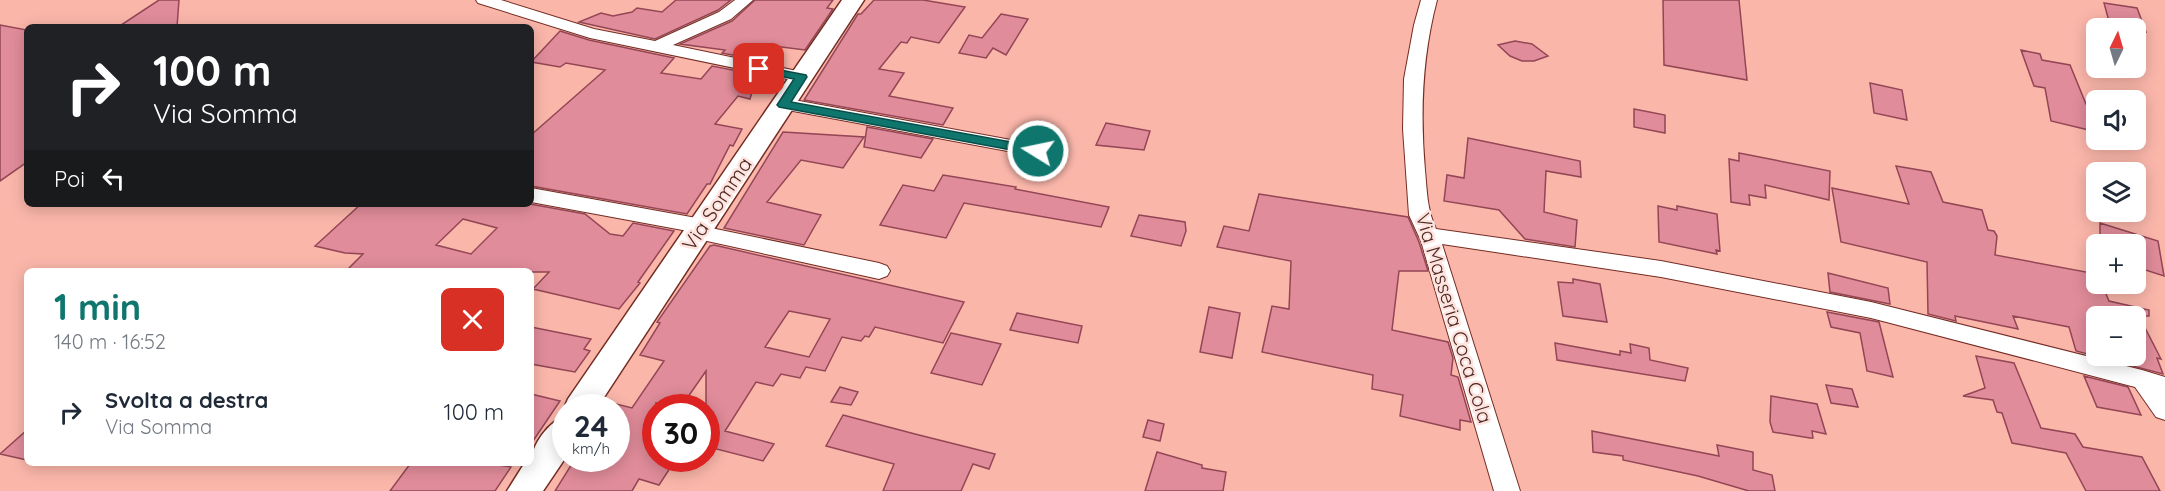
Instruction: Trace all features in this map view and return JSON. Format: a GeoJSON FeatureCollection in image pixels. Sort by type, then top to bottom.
{"type":"FeatureCollection","features":[{"type":"Feature","properties":{"kind":"street"},"geometry":{"type":"LineString","coordinates":[[484,0],[590,33],[801,77]]}},
{"type":"Feature","properties":{"kind":"street"},"geometry":{"type":"LineString","coordinates":[[656,48],[673,36],[733,13],[744,0]]}},
{"type":"Feature","properties":{"kind":"street","name":"Via Somma"},"geometry":{"type":"LineString","coordinates":[[589,394],[853,0]]}},
{"type":"Feature","properties":{"kind":"street","name":"Via Masseria Coca Cola"},"geometry":{"type":"LineString","coordinates":[[1429,0],[1422,25],[1413,80],[1412,129],[1419,215],[1428,235],[1507,491]]}},
{"type":"Feature","properties":{"kind":"street"},"geometry":{"type":"LineString","coordinates":[[783,105],[1038,151]]}},
{"type":"Feature","properties":{"kind":"street"},"geometry":{"type":"LineString","coordinates":[[534,196],[700,229],[879,271]]}},
{"type":"Feature","properties":{"kind":"street"},"geometry":{"type":"LineString","coordinates":[[1428,235],[1661,269],[1859,308],[2165,386]]}},
{"type":"Feature","properties":{"kind":"street"},"geometry":{"type":"LineString","coordinates":[[2142,379],[2165,410]]}},
{"type":"Feature","properties":{"kind":"street"},"geometry":{"type":"LineString","coordinates":[[524,491],[552,450]]}},
{"type":"Feature","properties":{"kind":"building"},"geometry":{"type":"Polygon","coordinates":[[[159,0],[179,0],[177,24],[123,24],[159,0]]]}},
{"type":"Feature","properties":{"kind":"building"},"geometry":{"type":"Polygon","coordinates":[[[676,0],[731,0],[718,10],[655,39],[579,22],[601,13],[613,16],[632,12],[637,8],[662,12],[676,0]]]}},
{"type":"Feature","properties":{"kind":"building"},"geometry":{"type":"Polygon","coordinates":[[[755,0],[833,0],[827,8],[833,9],[805,50],[766,45],[759,53],[750,53],[748,58],[722,53],[725,50],[680,44],[732,21],[755,0]]]}},
{"type":"Feature","properties":{"kind":"building"},"geometry":{"type":"Polygon","coordinates":[[[874,0],[923,0],[965,7],[939,43],[911,37],[907,43],[901,42],[879,69],[904,73],[889,96],[953,108],[943,125],[804,100],[858,14],[861,14],[874,0]]]}},
{"type":"Feature","properties":{"kind":"building"},"geometry":{"type":"Polygon","coordinates":[[[1663,0],[1739,0],[1747,80],[1664,65],[1663,0]]]}},
{"type":"Feature","properties":{"kind":"building"},"geometry":{"type":"Polygon","coordinates":[[[2104,3],[2137,8],[2141,18],[2108,18],[2104,3]]]}},
{"type":"Feature","properties":{"kind":"building"},"geometry":{"type":"Polygon","coordinates":[[[1001,14],[1028,19],[1006,55],[993,48],[986,58],[959,53],[969,35],[982,38],[1001,14]]]}},
{"type":"Feature","properties":{"kind":"building"},"geometry":{"type":"Polygon","coordinates":[[[0,25],[24,29],[24,164],[0,181],[0,25]]]}},
{"type":"Feature","properties":{"kind":"building"},"geometry":{"type":"Polygon","coordinates":[[[560,31],[589,40],[674,58],[661,73],[701,79],[712,66],[743,72],[741,77],[754,84],[750,99],[738,96],[715,124],[742,129],[733,146],[730,145],[710,184],[707,184],[687,214],[534,187],[534,132],[605,70],[566,63],[560,67],[534,63],[534,59],[560,31]]]}},
{"type":"Feature","properties":{"kind":"building"},"geometry":{"type":"Polygon","coordinates":[[[1515,41],[1532,44],[1548,56],[1534,61],[1522,61],[1510,56],[1498,45],[1515,41]]]}},
{"type":"Feature","properties":{"kind":"building"},"geometry":{"type":"Polygon","coordinates":[[[2021,50],[2040,54],[2042,60],[2070,65],[2086,104],[2086,129],[2051,121],[2045,88],[2034,86],[2021,50]]]}},
{"type":"Feature","properties":{"kind":"building"},"geometry":{"type":"Polygon","coordinates":[[[1870,83],[1902,90],[1907,120],[1874,113],[1870,83]]]}},
{"type":"Feature","properties":{"kind":"building"},"geometry":{"type":"Polygon","coordinates":[[[1634,109],[1665,115],[1665,133],[1634,127],[1634,109]]]}},
{"type":"Feature","properties":{"kind":"building"},"geometry":{"type":"Polygon","coordinates":[[[1106,123],[1150,131],[1144,150],[1096,145],[1106,123]]]}},
{"type":"Feature","properties":{"kind":"building"},"geometry":{"type":"Polygon","coordinates":[[[867,127],[933,139],[921,158],[864,147],[867,127]]]}},
{"type":"Feature","properties":{"kind":"building"},"geometry":{"type":"Polygon","coordinates":[[[783,132],[864,137],[843,168],[801,160],[767,202],[821,215],[804,245],[724,228],[783,132]]]}},
{"type":"Feature","properties":{"kind":"building"},"geometry":{"type":"Polygon","coordinates":[[[1468,138],[1580,161],[1581,177],[1546,171],[1544,212],[1577,220],[1575,247],[1525,239],[1499,210],[1444,201],[1447,175],[1464,178],[1468,138]]]}},
{"type":"Feature","properties":{"kind":"building"},"geometry":{"type":"Polygon","coordinates":[[[1739,153],[1830,171],[1829,200],[1765,185],[1766,198],[1749,195],[1750,205],[1731,202],[1729,159],[1739,161],[1739,153]]]}},
{"type":"Feature","properties":{"kind":"building"},"geometry":{"type":"Polygon","coordinates":[[[1896,166],[1931,172],[1943,202],[1982,210],[1988,230],[1994,231],[1997,236],[1995,255],[2086,272],[2086,294],[2106,294],[2109,301],[2131,306],[2086,306],[2086,354],[2076,351],[2069,327],[2013,316],[2018,329],[1955,316],[1956,321],[1928,314],[1927,262],[1841,242],[1832,188],[1909,204],[1896,166]]]}},
{"type":"Feature","properties":{"kind":"building"},"geometry":{"type":"Polygon","coordinates":[[[943,175],[1016,187],[1015,189],[1109,207],[1101,227],[964,203],[946,238],[880,225],[903,185],[934,191],[943,175]]]}},
{"type":"Feature","properties":{"kind":"building"},"geometry":{"type":"Polygon","coordinates":[[[1259,194],[1408,217],[1428,271],[1399,271],[1392,330],[1448,342],[1453,358],[1451,375],[1458,377],[1471,422],[1460,420],[1460,430],[1400,416],[1403,395],[1372,389],[1373,375],[1262,352],[1272,306],[1289,309],[1291,261],[1217,247],[1224,226],[1249,231],[1259,194]]]}},
{"type":"Feature","properties":{"kind":"building"},"geometry":{"type":"Polygon","coordinates":[[[534,205],[585,214],[610,234],[623,236],[633,223],[674,231],[638,282],[640,283],[619,309],[534,289],[549,272],[534,272],[534,268],[349,268],[363,254],[345,253],[315,246],[358,207],[534,207],[534,205]],[[463,219],[436,245],[471,254],[497,228],[463,219]]]}},
{"type":"Feature","properties":{"kind":"building"},"geometry":{"type":"Polygon","coordinates":[[[1658,206],[1677,210],[1677,206],[1717,214],[1720,251],[1716,250],[1717,254],[1659,242],[1658,206]]]}},
{"type":"Feature","properties":{"kind":"building"},"geometry":{"type":"Polygon","coordinates":[[[1139,215],[1185,222],[1186,231],[1181,246],[1131,236],[1139,215]]]}},
{"type":"Feature","properties":{"kind":"building"},"geometry":{"type":"Polygon","coordinates":[[[2100,223],[2135,234],[2100,234],[2100,223]]]}},
{"type":"Feature","properties":{"kind":"building"},"geometry":{"type":"Polygon","coordinates":[[[2146,237],[2158,241],[2164,276],[2146,270],[2146,237]]]}},
{"type":"Feature","properties":{"kind":"building"},"geometry":{"type":"Polygon","coordinates":[[[714,245],[964,302],[943,343],[875,327],[869,337],[865,336],[861,341],[842,337],[825,371],[806,367],[800,378],[781,374],[773,386],[756,382],[725,431],[774,444],[763,461],[720,450],[720,394],[706,394],[706,371],[690,394],[642,394],[642,472],[668,472],[659,485],[639,479],[632,491],[555,491],[567,472],[630,472],[630,408],[632,408],[664,361],[640,355],[660,323],[657,322],[710,246],[714,245]],[[789,311],[765,347],[809,357],[830,319],[789,311]]]}},
{"type":"Feature","properties":{"kind":"building"},"geometry":{"type":"Polygon","coordinates":[[[1828,273],[1888,288],[1890,304],[1830,292],[1828,273]]]}},
{"type":"Feature","properties":{"kind":"building"},"geometry":{"type":"Polygon","coordinates":[[[1573,279],[1600,284],[1607,322],[1563,316],[1558,282],[1573,283],[1573,279]]]}},
{"type":"Feature","properties":{"kind":"building"},"geometry":{"type":"Polygon","coordinates":[[[1209,307],[1240,313],[1232,358],[1200,352],[1209,307]]]}},
{"type":"Feature","properties":{"kind":"building"},"geometry":{"type":"Polygon","coordinates":[[[1827,312],[1879,322],[1893,377],[1867,371],[1860,333],[1831,327],[1827,312]]]}},
{"type":"Feature","properties":{"kind":"building"},"geometry":{"type":"Polygon","coordinates":[[[1017,313],[1082,326],[1078,343],[1010,330],[1017,313]]]}},
{"type":"Feature","properties":{"kind":"building"},"geometry":{"type":"Polygon","coordinates":[[[534,328],[591,339],[584,349],[590,351],[575,372],[534,365],[534,328]]]}},
{"type":"Feature","properties":{"kind":"building"},"geometry":{"type":"Polygon","coordinates":[[[2146,330],[2161,359],[2157,358],[2163,374],[2133,366],[2146,366],[2146,330]]]}},
{"type":"Feature","properties":{"kind":"building"},"geometry":{"type":"Polygon","coordinates":[[[951,333],[1001,344],[982,385],[931,373],[951,333]]]}},
{"type":"Feature","properties":{"kind":"building"},"geometry":{"type":"Polygon","coordinates":[[[1555,343],[1620,355],[1620,351],[1631,353],[1630,344],[1649,348],[1650,360],[1688,368],[1685,381],[1557,360],[1555,343]]]}},
{"type":"Feature","properties":{"kind":"building"},"geometry":{"type":"Polygon","coordinates":[[[1976,356],[2014,363],[2041,428],[2075,434],[2083,447],[2142,457],[2160,491],[2086,491],[2066,453],[2012,443],[2002,413],[1997,412],[1993,400],[1963,396],[1985,388],[1976,356]]]}},
{"type":"Feature","properties":{"kind":"building"},"geometry":{"type":"Polygon","coordinates":[[[2084,376],[2128,387],[2141,415],[2097,407],[2084,376]]]}},
{"type":"Feature","properties":{"kind":"building"},"geometry":{"type":"Polygon","coordinates":[[[1826,385],[1852,389],[1858,407],[1831,403],[1826,385]]]}},
{"type":"Feature","properties":{"kind":"building"},"geometry":{"type":"Polygon","coordinates":[[[840,387],[858,392],[851,405],[831,402],[840,387]]]}},
{"type":"Feature","properties":{"kind":"building"},"geometry":{"type":"Polygon","coordinates":[[[534,395],[552,399],[552,413],[534,440],[534,395]]]}},
{"type":"Feature","properties":{"kind":"building"},"geometry":{"type":"Polygon","coordinates":[[[1771,396],[1817,404],[1826,434],[1812,431],[1813,438],[1810,438],[1773,432],[1770,422],[1771,396]]]}},
{"type":"Feature","properties":{"kind":"building"},"geometry":{"type":"Polygon","coordinates":[[[843,415],[995,454],[989,469],[973,464],[961,491],[883,491],[894,464],[826,446],[843,415]]]}},
{"type":"Feature","properties":{"kind":"building"},"geometry":{"type":"Polygon","coordinates":[[[1148,420],[1164,424],[1160,441],[1143,437],[1148,420]]]}},
{"type":"Feature","properties":{"kind":"building"},"geometry":{"type":"Polygon","coordinates":[[[1592,431],[1719,456],[1717,445],[1753,452],[1753,470],[1772,475],[1775,491],[1749,491],[1698,476],[1623,460],[1623,456],[1593,452],[1592,431]]]}},
{"type":"Feature","properties":{"kind":"building"},"geometry":{"type":"Polygon","coordinates":[[[24,433],[24,459],[0,454],[24,433]]]}},
{"type":"Feature","properties":{"kind":"building"},"geometry":{"type":"Polygon","coordinates":[[[1157,452],[1202,465],[1202,468],[1226,472],[1223,491],[1145,491],[1157,452]]]}},
{"type":"Feature","properties":{"kind":"building"},"geometry":{"type":"Polygon","coordinates":[[[409,466],[511,467],[495,491],[390,491],[409,466]]]}},
{"type":"Feature","properties":{"kind":"route"},"geometry":{"type":"LineString","coordinates":[[759,69],[801,77],[783,105],[1038,151]]}}]}
